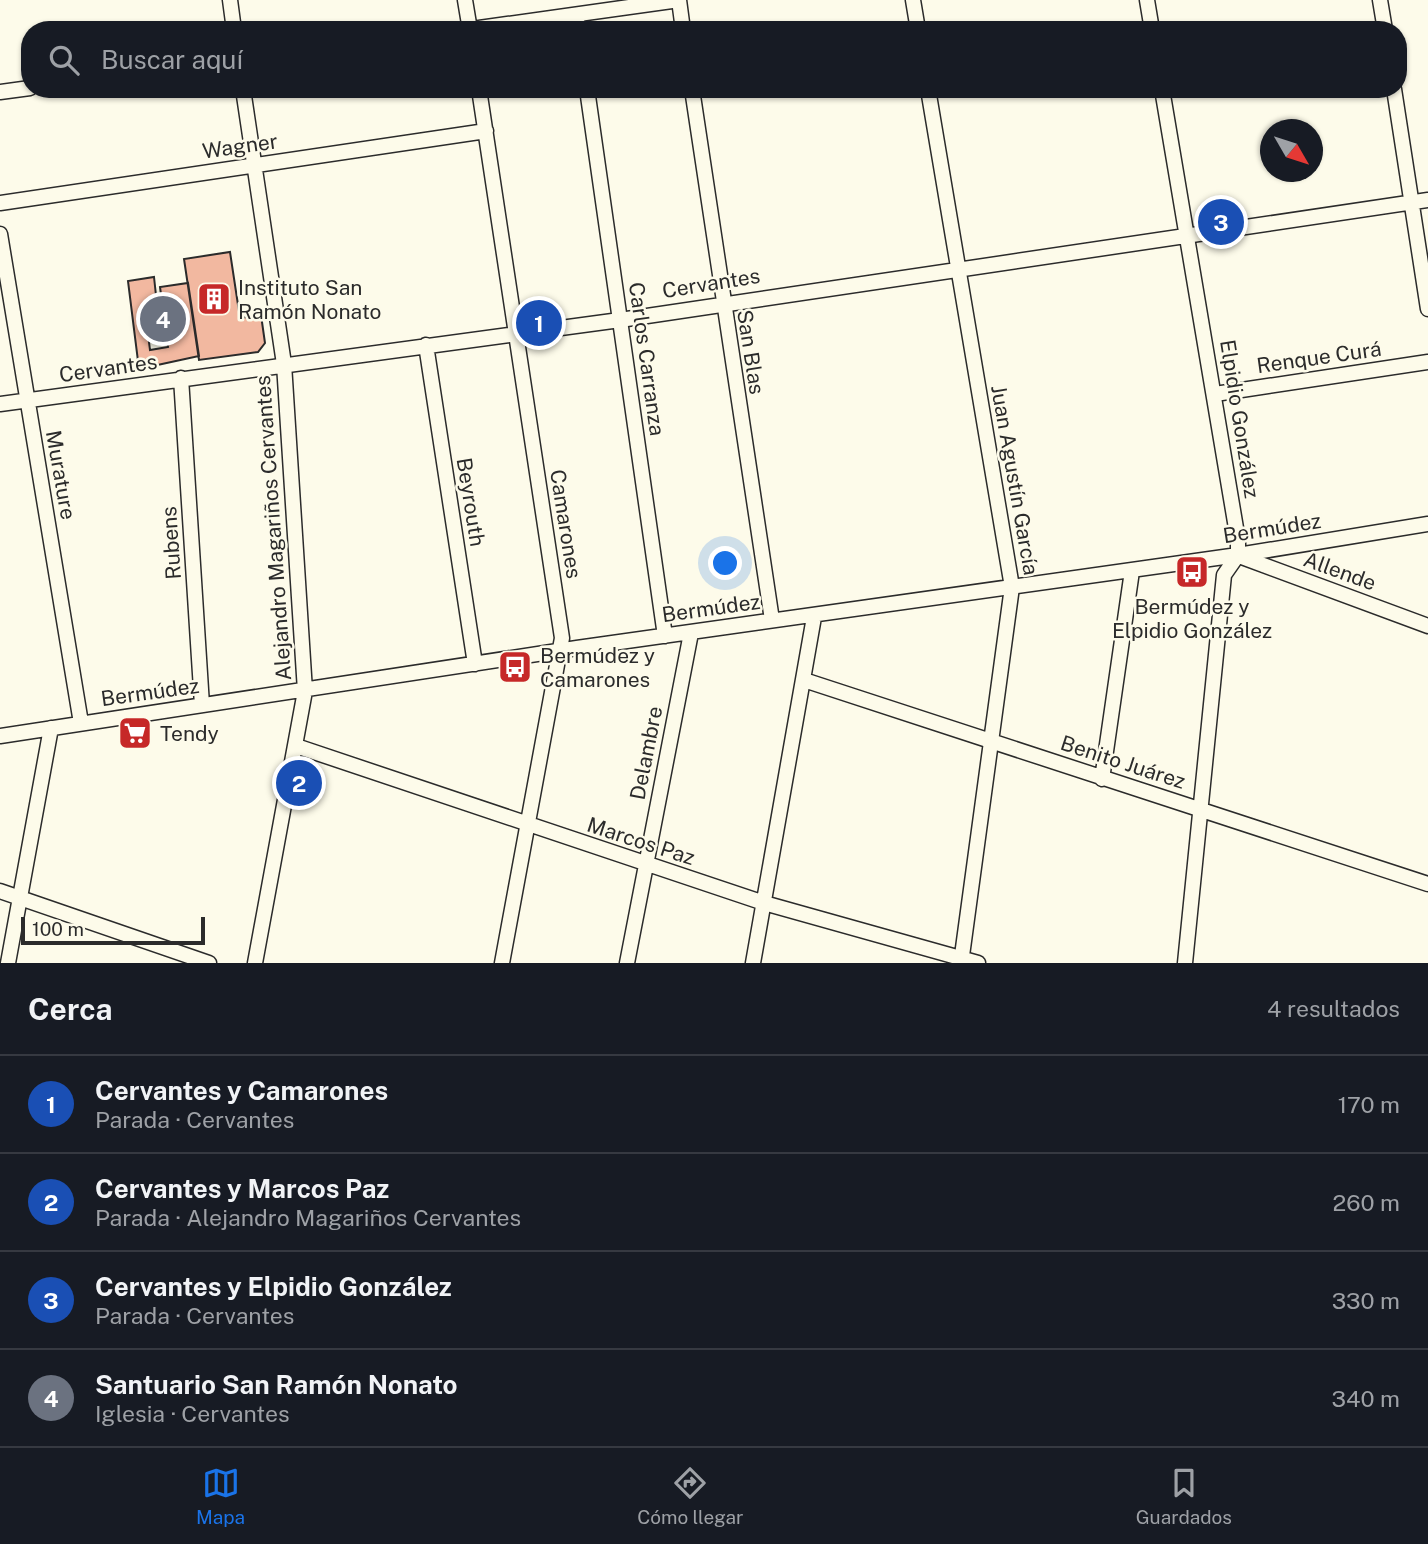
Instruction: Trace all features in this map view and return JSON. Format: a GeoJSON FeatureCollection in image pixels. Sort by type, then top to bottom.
{"type":"FeatureCollection","features":[{"type":"Feature","properties":{"kind":"street"},"geometry":{"type":"LineString","coordinates":[[230,0],[233,21]]}},
{"type":"Feature","properties":{"kind":"street"},"geometry":{"type":"LineString","coordinates":[[465,0],[467,21]]}},
{"type":"Feature","properties":{"kind":"street"},"geometry":{"type":"LineString","coordinates":[[533,21],[679,0],[682,21]]}},
{"type":"Feature","properties":{"kind":"street"},"geometry":{"type":"LineString","coordinates":[[913,0],[916,21]]}},
{"type":"Feature","properties":{"kind":"street"},"geometry":{"type":"LineString","coordinates":[[1147,0],[1150,21]]}},
{"type":"Feature","properties":{"kind":"street"},"geometry":{"type":"LineString","coordinates":[[1380,0],[1384,21]]}},
{"type":"Feature","properties":{"kind":"street"},"geometry":{"type":"LineString","coordinates":[[576,15],[577,21]]}},
{"type":"Feature","properties":{"kind":"street"},"geometry":{"type":"LineString","coordinates":[[0,92],[21,89]]}},
{"type":"Feature","properties":{"kind":"street","name":"Alejandro Magariños Cervantes"},"geometry":{"type":"LineString","coordinates":[[244,98],[284,364],[305,691],[255,963]]}},
{"type":"Feature","properties":{"kind":"street","name":"Camarones"},"geometry":{"type":"LineString","coordinates":[[480,98],[562,651],[502,963]]}},
{"type":"Feature","properties":{"kind":"street","name":"Carlos Carranza"},"geometry":{"type":"LineString","coordinates":[[588,98],[665,636]]}},
{"type":"Feature","properties":{"kind":"street","name":"San Blas"},"geometry":{"type":"LineString","coordinates":[[693,98],[772,620]]}},
{"type":"Feature","properties":{"kind":"street","name":"Juan Agustín García"},"geometry":{"type":"LineString","coordinates":[[930,98],[1012,587],[961,960]]}},
{"type":"Feature","properties":{"kind":"street","name":"Elpidio González"},"geometry":{"type":"LineString","coordinates":[[1163,98],[1238,540],[1237,555],[1224,575],[1185,963]]}},
{"type":"Feature","properties":{"kind":"street"},"geometry":{"type":"LineString","coordinates":[[1395,98],[1428,309]]}},
{"type":"Feature","properties":{"kind":"street","name":"Wagner"},"geometry":{"type":"LineString","coordinates":[[0,203],[486,131]]}},
{"type":"Feature","properties":{"kind":"street","name":"Cervantes"},"geometry":{"type":"LineString","coordinates":[[0,404],[620,320],[722,302],[1428,200]]}},
{"type":"Feature","properties":{"kind":"street","name":"Murature"},"geometry":{"type":"LineString","coordinates":[[0,234],[81,723]]}},
{"type":"Feature","properties":{"kind":"street","name":"Beyrouth"},"geometry":{"type":"LineString","coordinates":[[426,345],[475,664]]}},
{"type":"Feature","properties":{"kind":"street","name":"Renque Curá"},"geometry":{"type":"LineString","coordinates":[[1215,394],[1428,362]]}},
{"type":"Feature","properties":{"kind":"street","name":"Rubens"},"geometry":{"type":"LineString","coordinates":[[181,378],[202,705]]}},
{"type":"Feature","properties":{"kind":"street","name":"Bermúdez"},"geometry":{"type":"LineString","coordinates":[[0,736],[772,620],[814,617],[1132,571],[1428,524]]}},
{"type":"Feature","properties":{"kind":"street","name":"Allende"},"geometry":{"type":"LineString","coordinates":[[1237,555],[1428,626]]}},
{"type":"Feature","properties":{"kind":"street"},"geometry":{"type":"LineString","coordinates":[[1102,779],[1132,571]]}},
{"type":"Feature","properties":{"kind":"street"},"geometry":{"type":"LineString","coordinates":[[752,963],[765,903],[814,617]]}},
{"type":"Feature","properties":{"kind":"street","name":"Delambre"},"geometry":{"type":"LineString","coordinates":[[627,963],[691,633]]}},
{"type":"Feature","properties":{"kind":"street","name":"Benito Juárez"},"geometry":{"type":"LineString","coordinates":[[804,680],[1428,884]]}},
{"type":"Feature","properties":{"kind":"street"},"geometry":{"type":"LineString","coordinates":[[8,963],[51,729]]}},
{"type":"Feature","properties":{"kind":"street","name":"Marcos Paz"},"geometry":{"type":"LineString","coordinates":[[296,746],[765,903],[978,963]]}},
{"type":"Feature","properties":{"kind":"street"},"geometry":{"type":"LineString","coordinates":[[0,891],[209,963]]}},
{"type":"Feature","properties":{"kind":"building","name":"Instituto San Ramón Nonato"},"geometry":{"type":"Polygon","coordinates":[[[230,252],[240,318],[261,315],[265,343],[258,352],[199,360],[184,259],[230,252]]]}},
{"type":"Feature","properties":{"kind":"building"},"geometry":{"type":"Polygon","coordinates":[[[154,277],[160,332],[148,334],[150,350],[168,347],[160,287],[188,283],[199,356],[139,369],[128,281],[154,277]]]}},
{"type":"Feature","properties":{"kind":"place","name":"Cervantes y Elpidio González"},"geometry":{"type":"Point","coordinates":[1221,222]}},
{"type":"Feature","properties":{"kind":"place","name":"Instituto San Ramón Nonato"},"geometry":{"type":"Point","coordinates":[214,299]}},
{"type":"Feature","properties":{"kind":"place","name":"Santuario San Ramón Nonato"},"geometry":{"type":"Point","coordinates":[163,319]}},
{"type":"Feature","properties":{"kind":"place","name":"Cervantes y Camarones"},"geometry":{"type":"Point","coordinates":[539,323]}},
{"type":"Feature","properties":{"kind":"place","name":"Bermúdez y Elpidio González"},"geometry":{"type":"Point","coordinates":[1192,572]}},
{"type":"Feature","properties":{"kind":"place","name":"Bermúdez y Camarones"},"geometry":{"type":"Point","coordinates":[515,667]}},
{"type":"Feature","properties":{"kind":"place","name":"Tendy"},"geometry":{"type":"Point","coordinates":[135,733]}},
{"type":"Feature","properties":{"kind":"place","name":"Cervantes y Marcos Paz"},"geometry":{"type":"Point","coordinates":[299,783]}}]}
